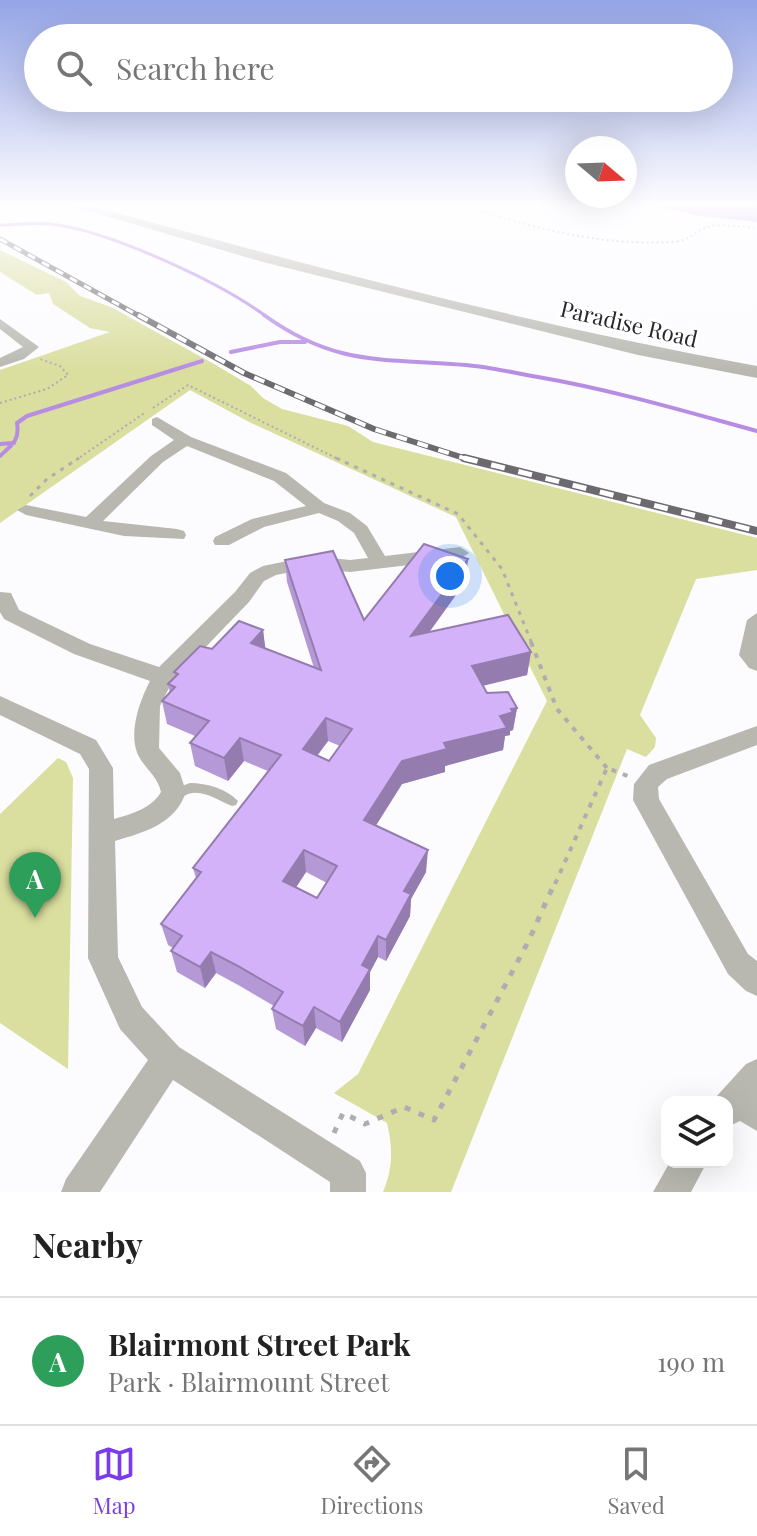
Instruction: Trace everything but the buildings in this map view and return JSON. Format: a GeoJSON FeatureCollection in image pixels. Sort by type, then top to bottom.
{"type":"FeatureCollection","features":[{"type":"Feature","properties":{"kind":"street","name":"Paradise Road"},"geometry":{"type":"LineString","coordinates":[[275,261],[638,350],[757,372]]}},
{"type":"Feature","properties":{"kind":"street"},"geometry":{"type":"LineString","coordinates":[[0,323],[32,347],[0,363]]}},
{"type":"Feature","properties":{"kind":"street"},"geometry":{"type":"LineString","coordinates":[[157,422],[185,440],[280,477],[318,507],[344,517],[361,530],[379,561]]}},
{"type":"Feature","properties":{"kind":"street"},"geometry":{"type":"LineString","coordinates":[[91,523],[157,459],[185,440]]}},
{"type":"Feature","properties":{"kind":"street"},"geometry":{"type":"LineString","coordinates":[[222,541],[258,523],[306,513],[318,507]]}},
{"type":"Feature","properties":{"kind":"street"},"geometry":{"type":"LineString","coordinates":[[26,510],[124,531],[177,535]]}},
{"type":"Feature","properties":{"kind":"street"},"geometry":{"type":"LineString","coordinates":[[103,833],[144,822],[169,801],[173,790],[171,780],[147,750],[149,706],[163,677],[242,597],[257,577],[270,570],[311,562],[350,566],[460,553]]}},
{"type":"Feature","properties":{"kind":"street"},"geometry":{"type":"LineString","coordinates":[[4,598],[11,614],[82,649],[163,677]]}},
{"type":"Feature","properties":{"kind":"street"},"geometry":{"type":"LineString","coordinates":[[757,620],[750,655],[757,663]]}},
{"type":"Feature","properties":{"kind":"street"},"geometry":{"type":"LineString","coordinates":[[0,705],[88,747],[101,768],[103,958],[131,1018],[168,1058],[340,1174]]}},
{"type":"Feature","properties":{"kind":"street"},"geometry":{"type":"LineString","coordinates":[[757,735],[658,772],[646,784],[646,800],[738,964],[757,981]]}},
{"type":"Feature","properties":{"kind":"street"},"geometry":{"type":"LineString","coordinates":[[79,1192],[168,1058]]}},
{"type":"Feature","properties":{"kind":"street"},"geometry":{"type":"LineString","coordinates":[[671,1192],[686,1168]]}},
{"type":"Feature","properties":{"kind":"lane"},"geometry":{"type":"LineString","coordinates":[[169,801],[180,791],[191,787],[203,787],[232,801]]}},
{"type":"Feature","properties":{"kind":"path"},"geometry":{"type":"LineString","coordinates":[[0,403],[47,389],[68,375],[60,366],[27,352]]}},
{"type":"Feature","properties":{"kind":"path"},"geometry":{"type":"LineString","coordinates":[[340,1174],[343,1113],[365,1124],[404,1107],[434,1120],[529,940],[607,768],[646,784]]}},
{"type":"Feature","properties":{"kind":"green space"},"geometry":{"type":"Polygon","coordinates":[[[0,261],[22,261],[66,282],[80,296],[111,307],[214,364],[282,409],[348,426],[373,442],[757,538],[757,570],[696,579],[640,715],[656,738],[655,747],[646,757],[627,749],[451,1192],[383,1192],[391,1158],[387,1123],[334,1093],[358,1074],[547,701],[456,517],[249,422],[190,390],[0,523],[0,370],[110,332],[90,328],[53,304],[49,293],[37,295],[0,272],[0,261]]]}},
{"type":"Feature","properties":{"kind":"green space"},"geometry":{"type":"Polygon","coordinates":[[[58,758],[66,762],[73,778],[68,1069],[0,1023],[0,814],[58,758]]]}},
{"type":"Feature","properties":{"kind":"waterway"},"geometry":{"type":"LineString","coordinates":[[164,261],[247,303],[266,316]]}},
{"type":"Feature","properties":{"kind":"waterway"},"geometry":{"type":"LineString","coordinates":[[266,316],[314,344],[338,352],[385,360],[475,366],[566,382],[757,431]]}},
{"type":"Feature","properties":{"kind":"waterway"},"geometry":{"type":"LineString","coordinates":[[231,352],[280,342],[305,342]]}},
{"type":"Feature","properties":{"kind":"waterway"},"geometry":{"type":"LineString","coordinates":[[12,443],[16,438],[17,423],[27,416],[202,361]]}},
{"type":"Feature","properties":{"kind":"waterway"},"geometry":{"type":"LineString","coordinates":[[0,444],[12,443]]}},
{"type":"Feature","properties":{"kind":"waterway"},"geometry":{"type":"LineString","coordinates":[[0,456],[12,443]]}},
{"type":"Feature","properties":{"kind":"railway"},"geometry":{"type":"LineString","coordinates":[[39,261],[141,317]]}},
{"type":"Feature","properties":{"kind":"railway"},"geometry":{"type":"LineString","coordinates":[[138,315],[244,373],[374,429],[470,460]]}},
{"type":"Feature","properties":{"kind":"railway"},"geometry":{"type":"LineString","coordinates":[[464,458],[757,531]]}},
{"type":"Feature","properties":{"kind":"place","name":"Blairmont Street Park"},"geometry":{"type":"Point","coordinates":[35,918]}}]}
